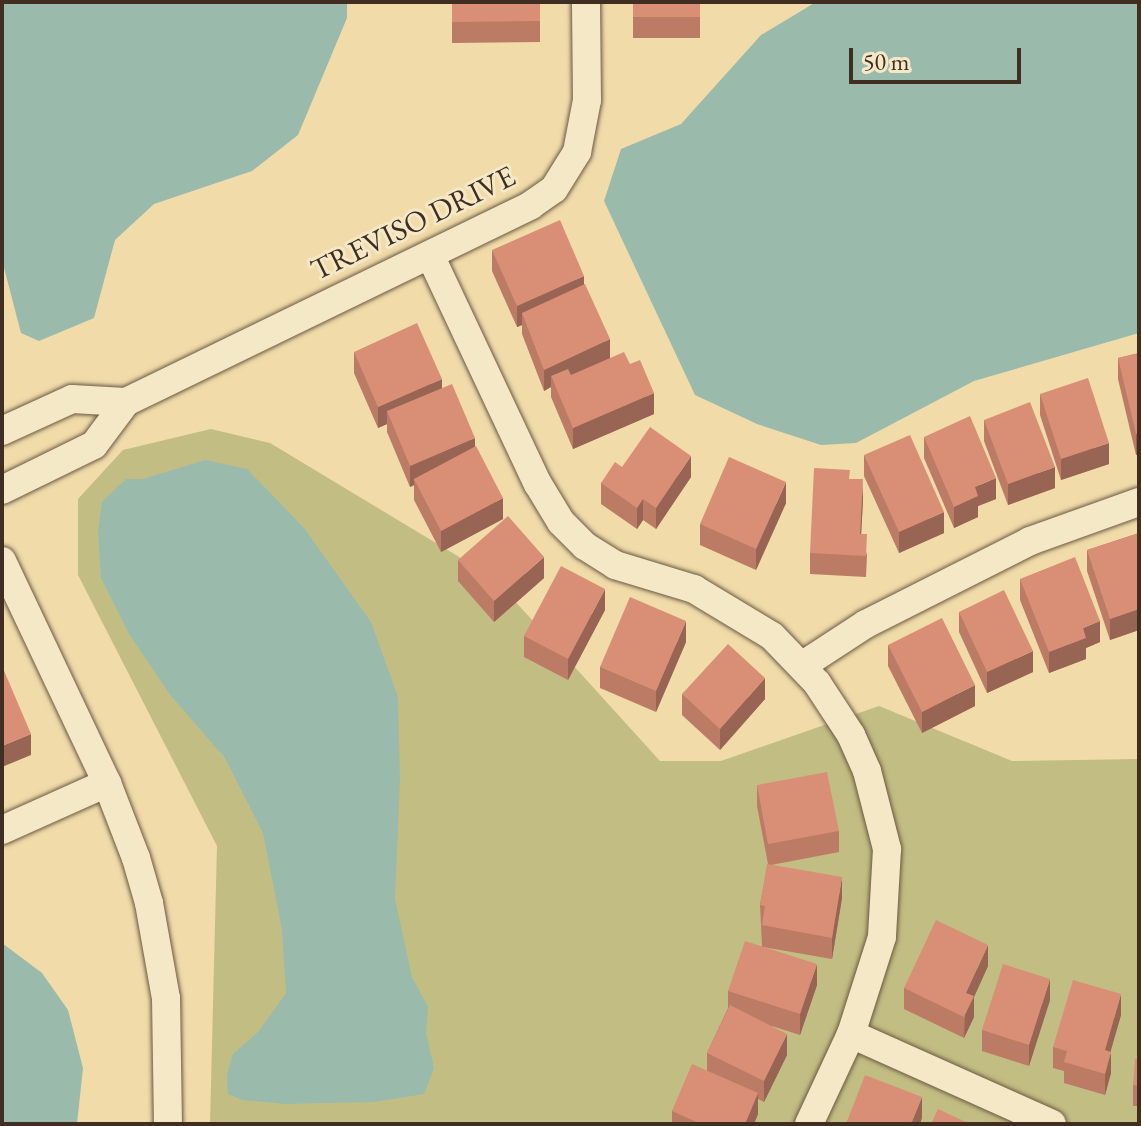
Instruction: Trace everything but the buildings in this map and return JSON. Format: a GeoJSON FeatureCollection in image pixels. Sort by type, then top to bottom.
{"type":"FeatureCollection","features":[{"type":"Feature","properties":{"kind":"street","name":"TREVISO DRIVE"},"geometry":{"type":"LineString","coordinates":[[2,490],[94,445],[126,402],[531,205],[554,189],[577,152],[587,100],[586,2]]}},
{"type":"Feature","properties":{"kind":"street"},"geometry":{"type":"LineString","coordinates":[[430,255],[538,484],[572,535],[615,565],[694,589],[772,636],[803,665],[851,735],[879,805],[887,849],[882,937],[873,977],[851,1034],[809,1124]]}},
{"type":"Feature","properties":{"kind":"street","name":"TREVISO DRIVE"},"geometry":{"type":"LineString","coordinates":[[2,431],[72,399],[126,402]]}},
{"type":"Feature","properties":{"kind":"street"},"geometry":{"type":"LineString","coordinates":[[803,665],[866,624],[1030,541],[1139,502]]}},
{"type":"Feature","properties":{"kind":"street"},"geometry":{"type":"LineString","coordinates":[[2,561],[107,783],[136,858],[161,960],[170,1046],[168,1124]]}},
{"type":"Feature","properties":{"kind":"street"},"geometry":{"type":"LineString","coordinates":[[2,830],[107,783]]}},
{"type":"Feature","properties":{"kind":"street"},"geometry":{"type":"LineString","coordinates":[[851,1034],[1052,1124]]}},
{"type":"Feature","properties":{"kind":"shaded area"},"geometry":{"type":"Polygon","coordinates":[[[2,2],[347,2],[347,18],[298,135],[252,171],[154,204],[115,240],[94,318],[39,341],[21,333],[2,260],[2,2]]]}},
{"type":"Feature","properties":{"kind":"shaded area"},"geometry":{"type":"Polygon","coordinates":[[[816,2],[1139,2],[1139,333],[974,381],[856,443],[821,445],[757,424],[695,395],[604,201],[621,149],[681,124],[761,35],[816,2]]]}},
{"type":"Feature","properties":{"kind":"shaded area"},"geometry":{"type":"Polygon","coordinates":[[[211,429],[270,443],[494,578],[660,761],[721,761],[879,706],[1012,761],[1139,759],[1139,1124],[210,1124],[217,846],[78,575],[78,499],[123,450],[211,429]]]}},
{"type":"Feature","properties":{"kind":"shaded area"},"geometry":{"type":"Polygon","coordinates":[[[205,460],[247,469],[304,528],[371,622],[398,697],[400,778],[395,899],[412,977],[428,1007],[426,1033],[434,1068],[424,1094],[374,1102],[285,1104],[242,1100],[228,1094],[227,1074],[233,1054],[259,1031],[286,993],[282,930],[263,833],[225,758],[171,696],[129,634],[101,578],[98,532],[102,502],[126,479],[143,479],[205,460]]]}},
{"type":"Feature","properties":{"kind":"shaded area"},"geometry":{"type":"Polygon","coordinates":[[[2,943],[42,973],[68,1010],[83,1068],[77,1124],[2,1124],[2,943]]]}}]}
